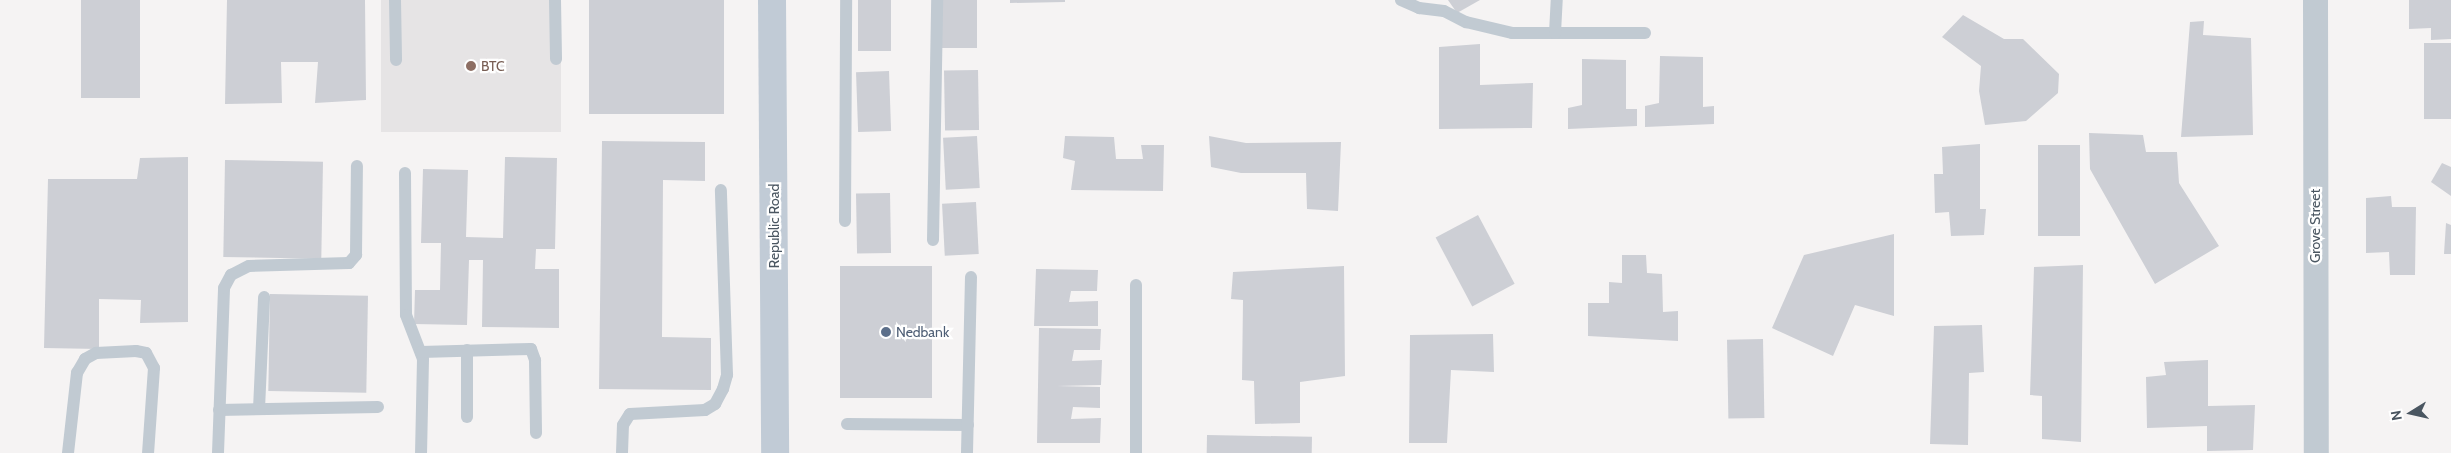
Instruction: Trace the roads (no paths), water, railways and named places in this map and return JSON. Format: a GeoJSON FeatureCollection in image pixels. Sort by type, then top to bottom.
{"type":"FeatureCollection","features":[{"type":"Feature","properties":{"kind":"main road","name":"Republic Road"},"geometry":{"type":"LineString","coordinates":[[772,0],[775,453]]}},
{"type":"Feature","properties":{"kind":"street","name":"Grove Street"},"geometry":{"type":"LineString","coordinates":[[2315,0],[2316,453]]}},
{"type":"Feature","properties":{"kind":"lane"},"geometry":{"type":"LineString","coordinates":[[395,0],[396,60]]}},
{"type":"Feature","properties":{"kind":"lane"},"geometry":{"type":"LineString","coordinates":[[555,0],[556,59]]}},
{"type":"Feature","properties":{"kind":"lane"},"geometry":{"type":"LineString","coordinates":[[845,221],[846,0]]}},
{"type":"Feature","properties":{"kind":"lane"},"geometry":{"type":"LineString","coordinates":[[933,240],[937,0]]}},
{"type":"Feature","properties":{"kind":"lane"},"geometry":{"type":"LineString","coordinates":[[1402,0],[1490,28],[1512,33],[1645,33]]}},
{"type":"Feature","properties":{"kind":"lane"},"geometry":{"type":"LineString","coordinates":[[1555,33],[1557,0]]}},
{"type":"Feature","properties":{"kind":"lane"},"geometry":{"type":"LineString","coordinates":[[218,453],[224,288],[231,275],[249,266],[349,263],[356,255],[357,166]]}},
{"type":"Feature","properties":{"kind":"lane"},"geometry":{"type":"LineString","coordinates":[[405,173],[406,315],[422,352],[421,453]]}},
{"type":"Feature","properties":{"kind":"lane"},"geometry":{"type":"LineString","coordinates":[[622,453],[623,425],[630,414],[705,410],[715,404],[723,388],[727,375],[720,190]]}},
{"type":"Feature","properties":{"kind":"lane"},"geometry":{"type":"LineString","coordinates":[[968,453],[971,277]]}},
{"type":"Feature","properties":{"kind":"lane"},"geometry":{"type":"LineString","coordinates":[[1136,285],[1136,453]]}},
{"type":"Feature","properties":{"kind":"lane"},"geometry":{"type":"LineString","coordinates":[[259,409],[264,297]]}},
{"type":"Feature","properties":{"kind":"lane"},"geometry":{"type":"LineString","coordinates":[[422,352],[531,349],[535,360],[536,434]]}},
{"type":"Feature","properties":{"kind":"lane"},"geometry":{"type":"LineString","coordinates":[[466,417],[467,350]]}},
{"type":"Feature","properties":{"kind":"lane"},"geometry":{"type":"LineString","coordinates":[[68,453],[77,373],[85,359],[96,353],[136,351],[146,353],[154,368],[148,453]]}},
{"type":"Feature","properties":{"kind":"lane"},"geometry":{"type":"LineString","coordinates":[[219,410],[378,407]]}},
{"type":"Feature","properties":{"kind":"lane"},"geometry":{"type":"LineString","coordinates":[[847,424],[968,425]]}},
{"type":"Feature","properties":{"kind":"place","name":"BTC"},"geometry":{"type":"Point","coordinates":[471,66]}},
{"type":"Feature","properties":{"kind":"place","name":"Nedbank"},"geometry":{"type":"Point","coordinates":[886,332]}}]}
